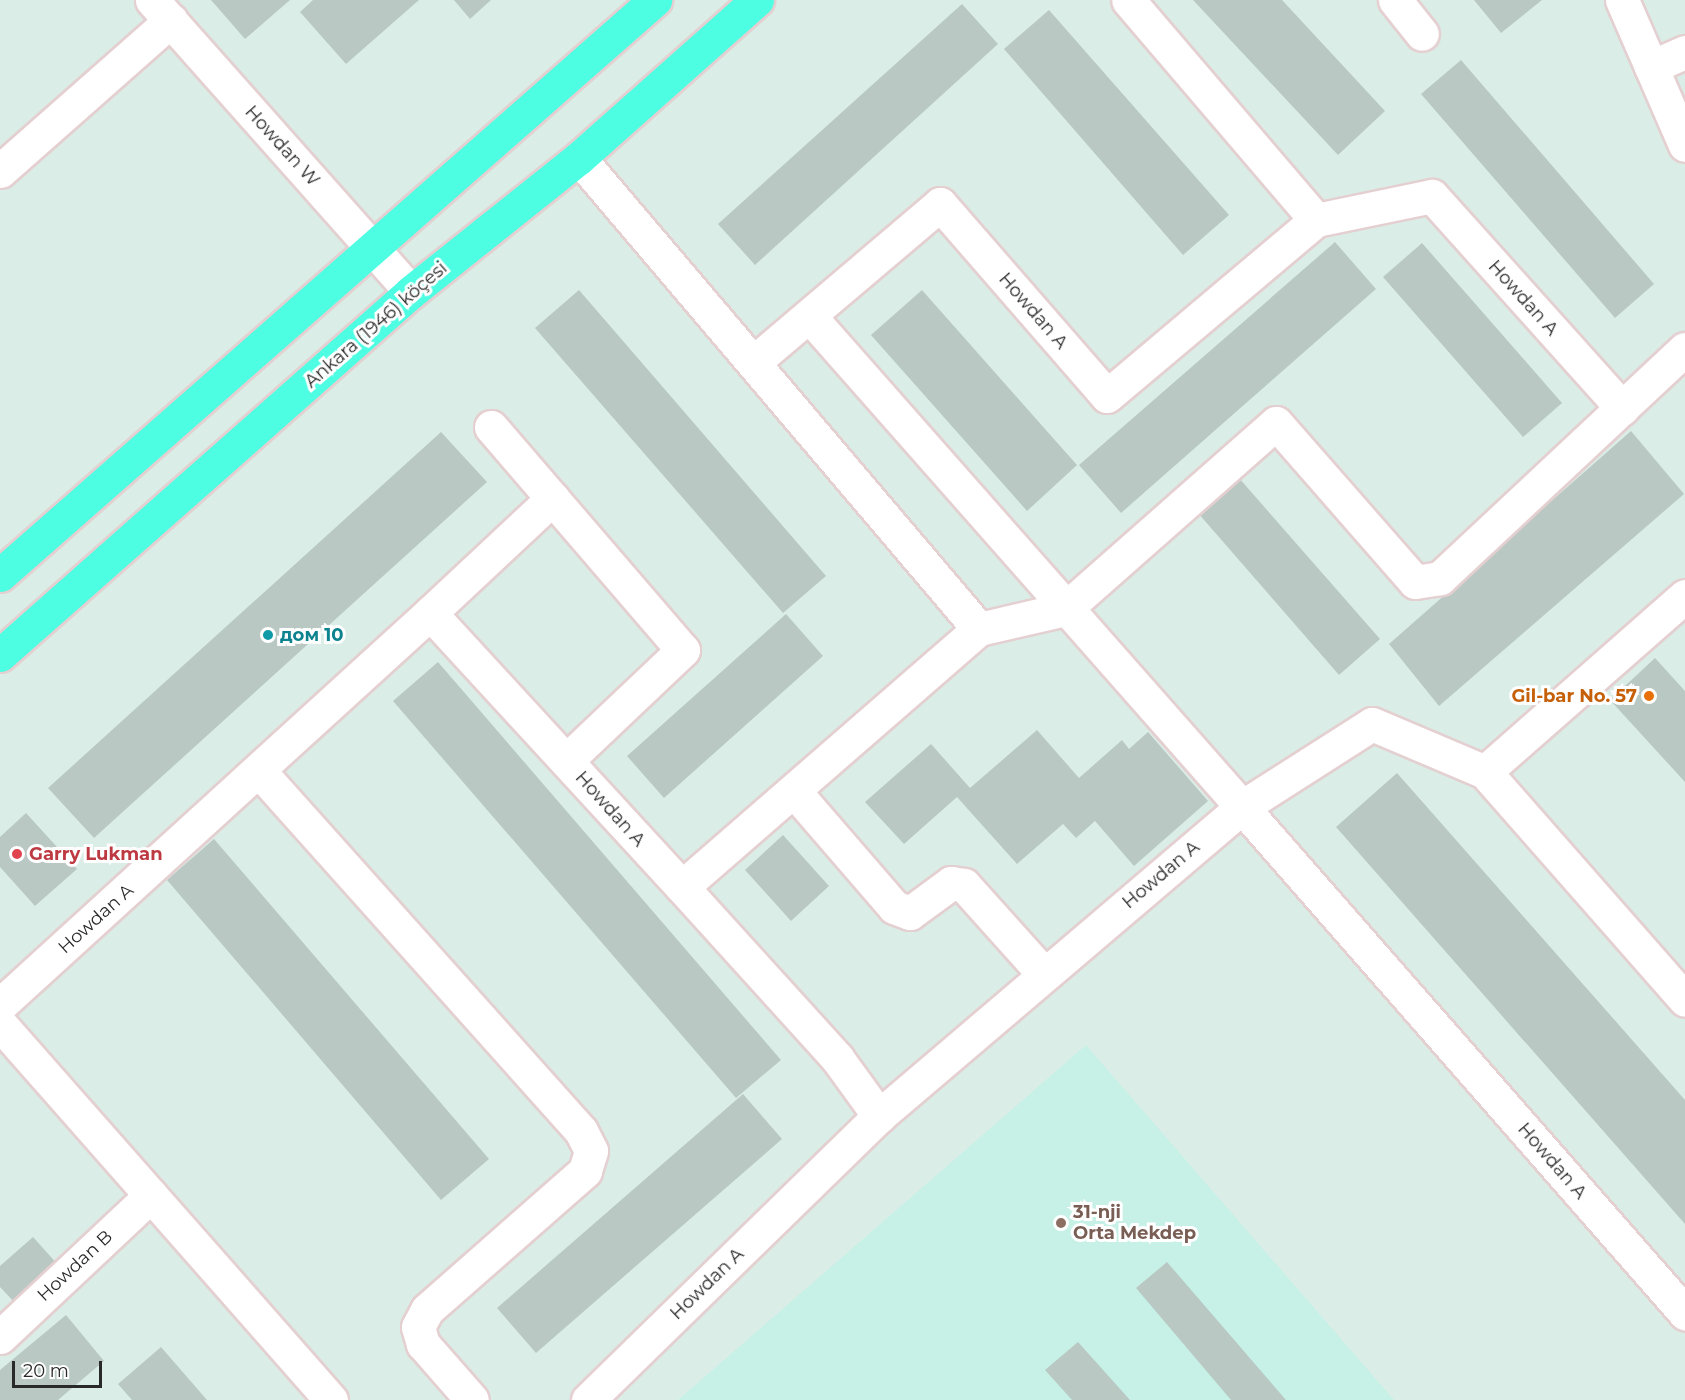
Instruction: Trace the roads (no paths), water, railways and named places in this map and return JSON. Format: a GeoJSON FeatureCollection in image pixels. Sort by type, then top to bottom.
{"type":"FeatureCollection","features":[{"type":"Feature","properties":{"kind":"main road"},"geometry":{"type":"LineString","coordinates":[[0,575],[655,0]]}},
{"type":"Feature","properties":{"kind":"main road","name":"Ankara (1946) köçesi"},"geometry":{"type":"LineString","coordinates":[[0,655],[411,292],[579,158],[757,0]]}},
{"type":"Feature","properties":{"kind":"street"},"geometry":{"type":"LineString","coordinates":[[1128,0],[1316,220]]}},
{"type":"Feature","properties":{"kind":"street"},"geometry":{"type":"LineString","coordinates":[[1395,0],[1422,34]]}},
{"type":"Feature","properties":{"kind":"street"},"geometry":{"type":"LineString","coordinates":[[1622,0],[1685,145]]}},
{"type":"Feature","properties":{"kind":"street","name":"Howdan W"},"geometry":{"type":"LineString","coordinates":[[161,10],[374,247],[411,292]]}},
{"type":"Feature","properties":{"kind":"street"},"geometry":{"type":"LineString","coordinates":[[0,171],[161,10]]}},
{"type":"Feature","properties":{"kind":"street"},"geometry":{"type":"LineString","coordinates":[[1651,67],[1685,52]]}},
{"type":"Feature","properties":{"kind":"street"},"geometry":{"type":"LineString","coordinates":[[579,158],[979,628]]}},
{"type":"Feature","properties":{"kind":"street","name":"Howdan A"},"geometry":{"type":"LineString","coordinates":[[754,362],[811,318],[939,204],[1107,396],[1316,220],[1432,196],[1622,408]]}},
{"type":"Feature","properties":{"kind":"street"},"geometry":{"type":"LineString","coordinates":[[811,318],[1065,609],[1242,807],[1372,724],[1485,772],[1685,1000]]}},
{"type":"Feature","properties":{"kind":"street"},"geometry":{"type":"LineString","coordinates":[[682,888],[979,628],[1065,609],[1276,423],[1415,582],[1440,578],[1685,349]]}},
{"type":"Feature","properties":{"kind":"street"},"geometry":{"type":"LineString","coordinates":[[491,427],[683,650],[566,761]]}},
{"type":"Feature","properties":{"kind":"street"},"geometry":{"type":"LineString","coordinates":[[430,613],[553,498]]}},
{"type":"Feature","properties":{"kind":"street"},"geometry":{"type":"LineString","coordinates":[[1485,772],[1685,596]]}},
{"type":"Feature","properties":{"kind":"street","name":"Howdan A"},"geometry":{"type":"LineString","coordinates":[[0,1005],[260,772],[430,613],[837,1058],[879,1116]]}},
{"type":"Feature","properties":{"kind":"street"},"geometry":{"type":"LineString","coordinates":[[260,772],[581,1131],[591,1151],[585,1171],[427,1310],[418,1327],[423,1344],[472,1400]]}},
{"type":"Feature","properties":{"kind":"street"},"geometry":{"type":"LineString","coordinates":[[794,791],[894,907],[910,913],[951,883],[964,885],[1043,973]]}},
{"type":"Feature","properties":{"kind":"street","name":"Howdan A"},"geometry":{"type":"LineString","coordinates":[[588,1400],[879,1116],[1043,973],[1242,807],[1685,1313]]}},
{"type":"Feature","properties":{"kind":"street"},"geometry":{"type":"LineString","coordinates":[[0,1024],[331,1400]]}},
{"type":"Feature","properties":{"kind":"street","name":"Howdan B"},"geometry":{"type":"LineString","coordinates":[[0,1337],[151,1195]]}},
{"type":"Feature","properties":{"kind":"place","name":"дом 10"},"geometry":{"type":"Point","coordinates":[268,635]}},
{"type":"Feature","properties":{"kind":"place","name":"Gil-bar No. 57"},"geometry":{"type":"Point","coordinates":[1649,696]}},
{"type":"Feature","properties":{"kind":"place","name":"Garry Lukman"},"geometry":{"type":"Point","coordinates":[17,854]}},
{"type":"Feature","properties":{"kind":"place","name":"31-nji Orta Mekdep"},"geometry":{"type":"Point","coordinates":[1061,1223]}}]}
